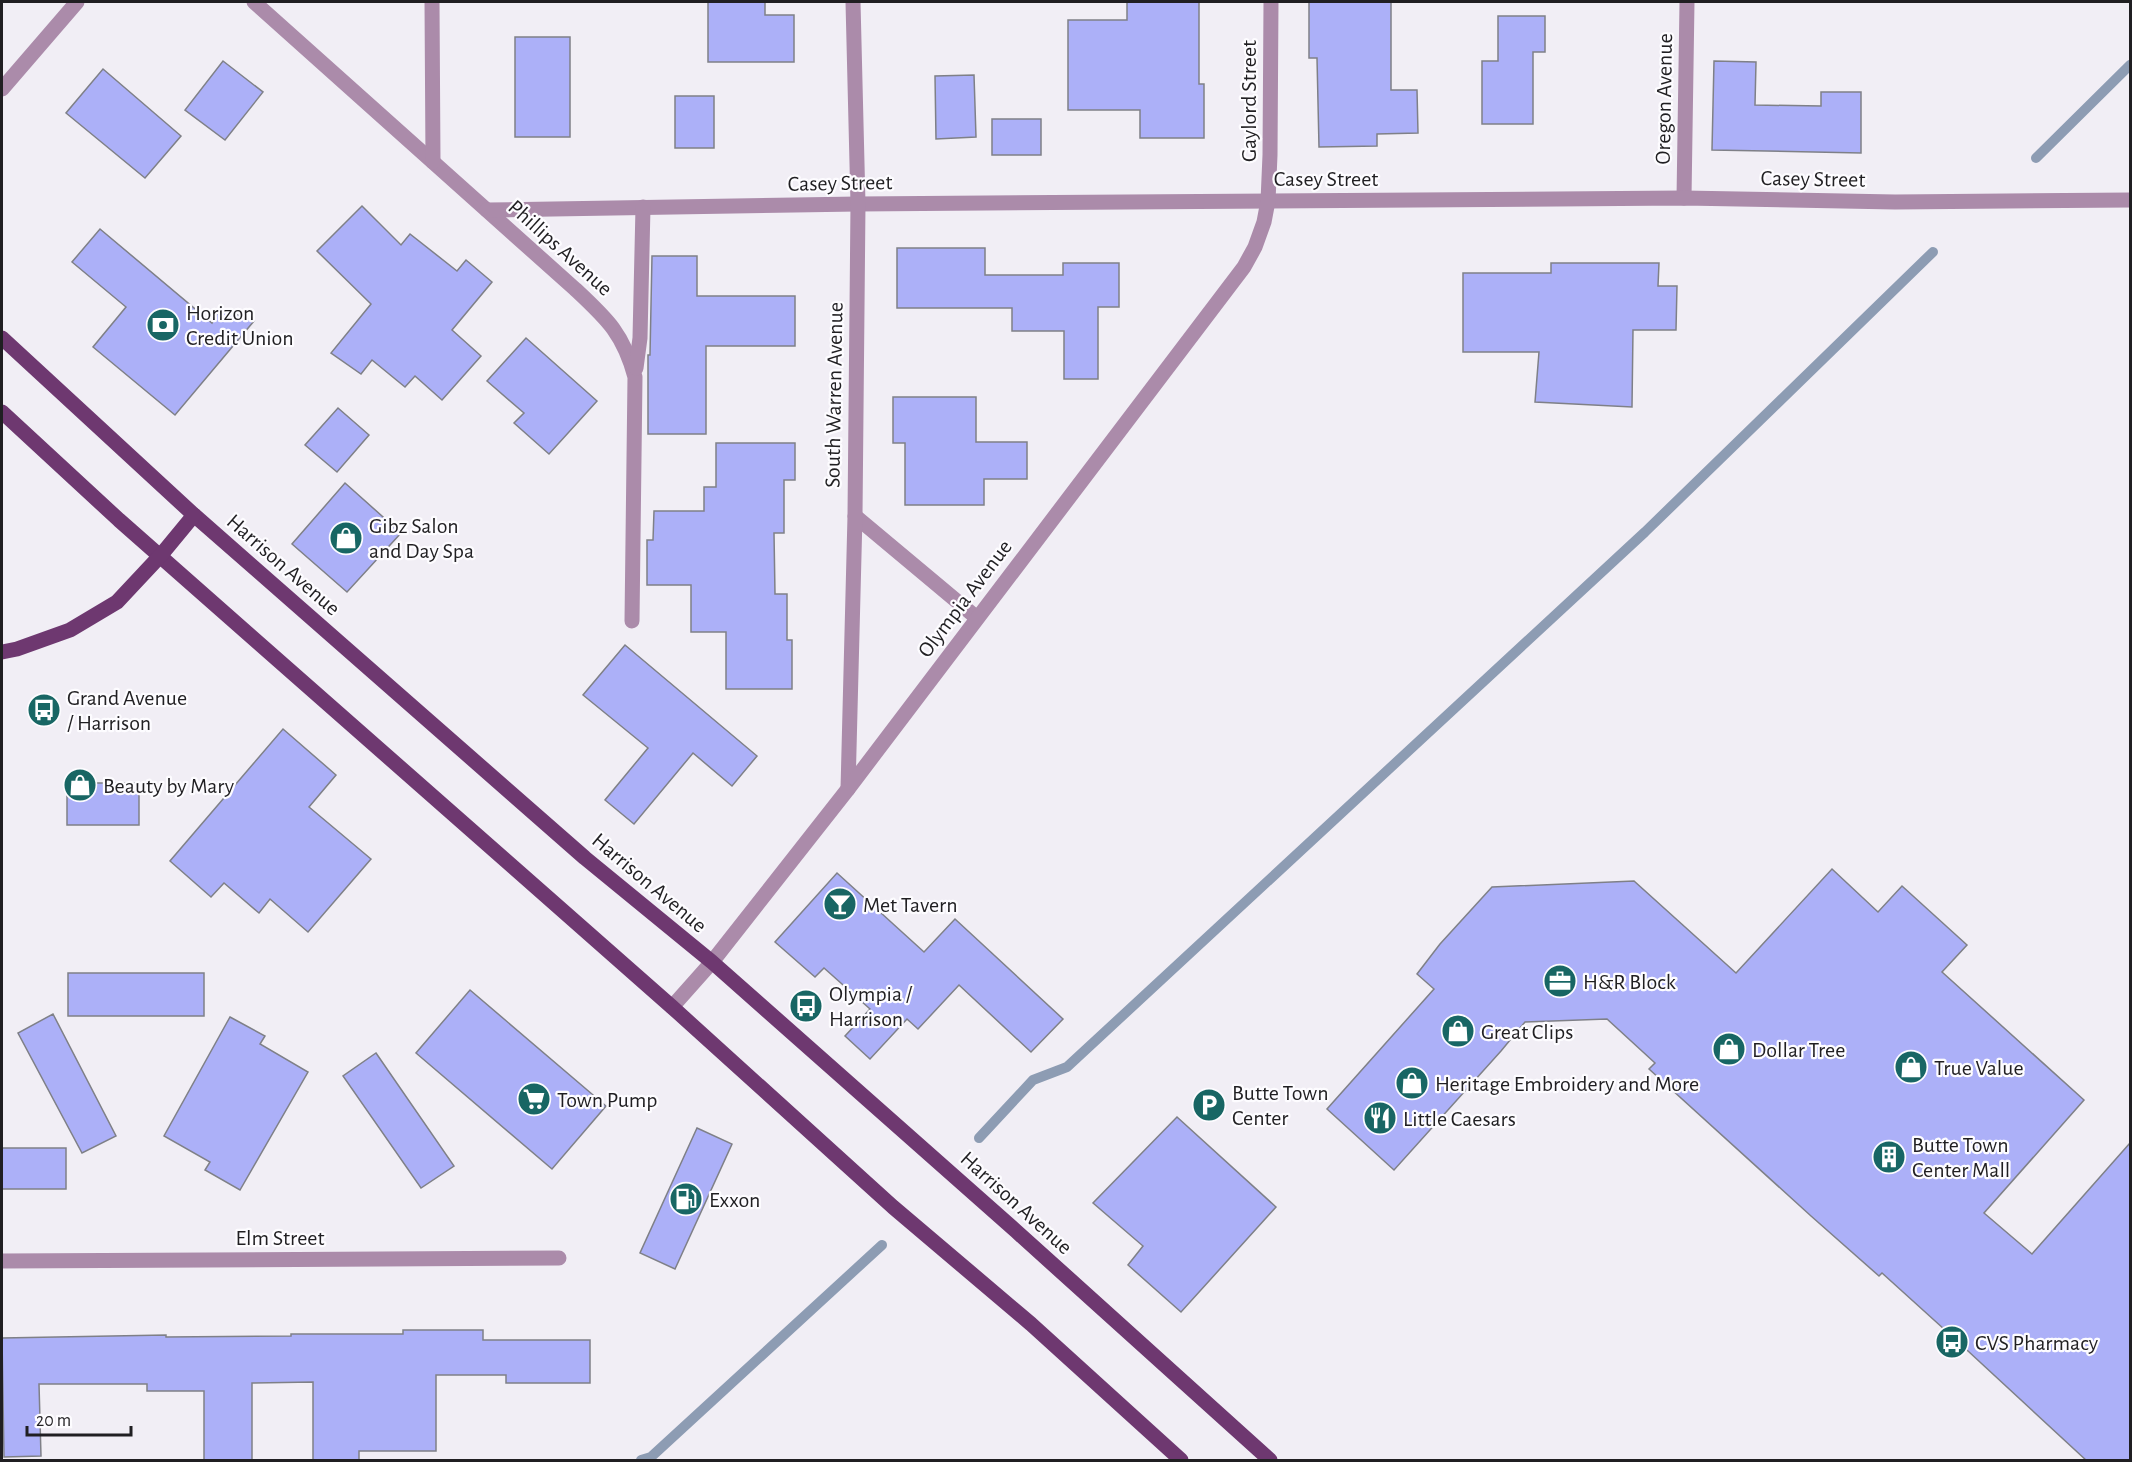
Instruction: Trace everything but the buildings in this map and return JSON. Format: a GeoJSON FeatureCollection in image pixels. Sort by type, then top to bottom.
{"type":"FeatureCollection","features":[{"type":"Feature","properties":{"kind":"main road","name":"Harrison Avenue"},"geometry":{"type":"LineString","coordinates":[[2,338],[194,515],[585,858],[712,962],[1017,1231],[1270,1461]]}},
{"type":"Feature","properties":{"kind":"main road"},"geometry":{"type":"LineString","coordinates":[[2,412],[672,1007],[893,1207],[1031,1324],[1181,1461]]}},
{"type":"Feature","properties":{"kind":"main road"},"geometry":{"type":"LineString","coordinates":[[2,652],[70,630],[117,602],[194,515]]}},
{"type":"Feature","properties":{"kind":"street"},"geometry":{"type":"LineString","coordinates":[[2,89],[77,2]]}},
{"type":"Feature","properties":{"kind":"street","name":"Phillips Avenue"},"geometry":{"type":"LineString","coordinates":[[254,2],[605,317],[629,353],[635,377],[632,621]]}},
{"type":"Feature","properties":{"kind":"street"},"geometry":{"type":"LineString","coordinates":[[432,2],[433,162]]}},
{"type":"Feature","properties":{"kind":"street","name":"South Warren Avenue"},"geometry":{"type":"LineString","coordinates":[[848,789],[855,516],[858,204],[854,2]]}},
{"type":"Feature","properties":{"kind":"street","name":"Gaylord Street"},"geometry":{"type":"LineString","coordinates":[[1268,201],[1270,2]]}},
{"type":"Feature","properties":{"kind":"street","name":"Oregon Avenue"},"geometry":{"type":"LineString","coordinates":[[1683,198],[1687,2]]}},
{"type":"Feature","properties":{"kind":"street","name":"Casey Street"},"geometry":{"type":"LineString","coordinates":[[487,210],[858,204],[1683,198],[1895,202],[2130,200]]}},
{"type":"Feature","properties":{"kind":"street","name":"Olympia Avenue"},"geometry":{"type":"LineString","coordinates":[[672,1007],[712,962],[848,789],[1244,267],[1255,247],[1268,201]]}},
{"type":"Feature","properties":{"kind":"street"},"geometry":{"type":"LineString","coordinates":[[635,377],[640,338],[643,207]]}},
{"type":"Feature","properties":{"kind":"street"},"geometry":{"type":"LineString","coordinates":[[855,516],[977,618]]}},
{"type":"Feature","properties":{"kind":"street","name":"Elm Street"},"geometry":{"type":"LineString","coordinates":[[2,1261],[560,1258]]}},
{"type":"Feature","properties":{"kind":"waterway"},"geometry":{"type":"LineString","coordinates":[[2036,158],[2130,65]]}},
{"type":"Feature","properties":{"kind":"waterway"},"geometry":{"type":"LineString","coordinates":[[979,1138],[1033,1080],[1067,1067],[1645,532],[1933,252]]}},
{"type":"Feature","properties":{"kind":"waterway"},"geometry":{"type":"LineString","coordinates":[[641,1460],[651,1457],[882,1245]]}},
{"type":"Feature","properties":{"kind":"place","name":"Horizon Credit Union"},"geometry":{"type":"Point","coordinates":[163,325]}},
{"type":"Feature","properties":{"kind":"place","name":"Gibz Salon and Day Spa"},"geometry":{"type":"Point","coordinates":[346,538]}},
{"type":"Feature","properties":{"kind":"place","name":"Grand Avenue / Harrison"},"geometry":{"type":"Point","coordinates":[44,710]}},
{"type":"Feature","properties":{"kind":"place","name":"Beauty by Mary"},"geometry":{"type":"Point","coordinates":[80,785]}},
{"type":"Feature","properties":{"kind":"place","name":"Met Tavern"},"geometry":{"type":"Point","coordinates":[840,904]}},
{"type":"Feature","properties":{"kind":"place","name":"H&R Block"},"geometry":{"type":"Point","coordinates":[1560,981]}},
{"type":"Feature","properties":{"kind":"place","name":"Olympia / Harrison"},"geometry":{"type":"Point","coordinates":[806,1006]}},
{"type":"Feature","properties":{"kind":"place","name":"Great Clips"},"geometry":{"type":"Point","coordinates":[1458,1031]}},
{"type":"Feature","properties":{"kind":"place","name":"Dollar Tree"},"geometry":{"type":"Point","coordinates":[1729,1049]}},
{"type":"Feature","properties":{"kind":"place","name":"True Value"},"geometry":{"type":"Point","coordinates":[1911,1067]}},
{"type":"Feature","properties":{"kind":"place","name":"Heritage Embroidery and More"},"geometry":{"type":"Point","coordinates":[1412,1083]}},
{"type":"Feature","properties":{"kind":"place","name":"Town Pump"},"geometry":{"type":"Point","coordinates":[534,1099]}},
{"type":"Feature","properties":{"kind":"place","name":"Butte Town Center"},"geometry":{"type":"Point","coordinates":[1209,1105]}},
{"type":"Feature","properties":{"kind":"place","name":"Little Caesars"},"geometry":{"type":"Point","coordinates":[1380,1118]}},
{"type":"Feature","properties":{"kind":"place","name":"Butte Town Center Mall"},"geometry":{"type":"Point","coordinates":[1889,1157]}},
{"type":"Feature","properties":{"kind":"place","name":"Exxon"},"geometry":{"type":"Point","coordinates":[686,1199]}},
{"type":"Feature","properties":{"kind":"place","name":"CVS Pharmacy"},"geometry":{"type":"Point","coordinates":[1952,1342]}}]}
